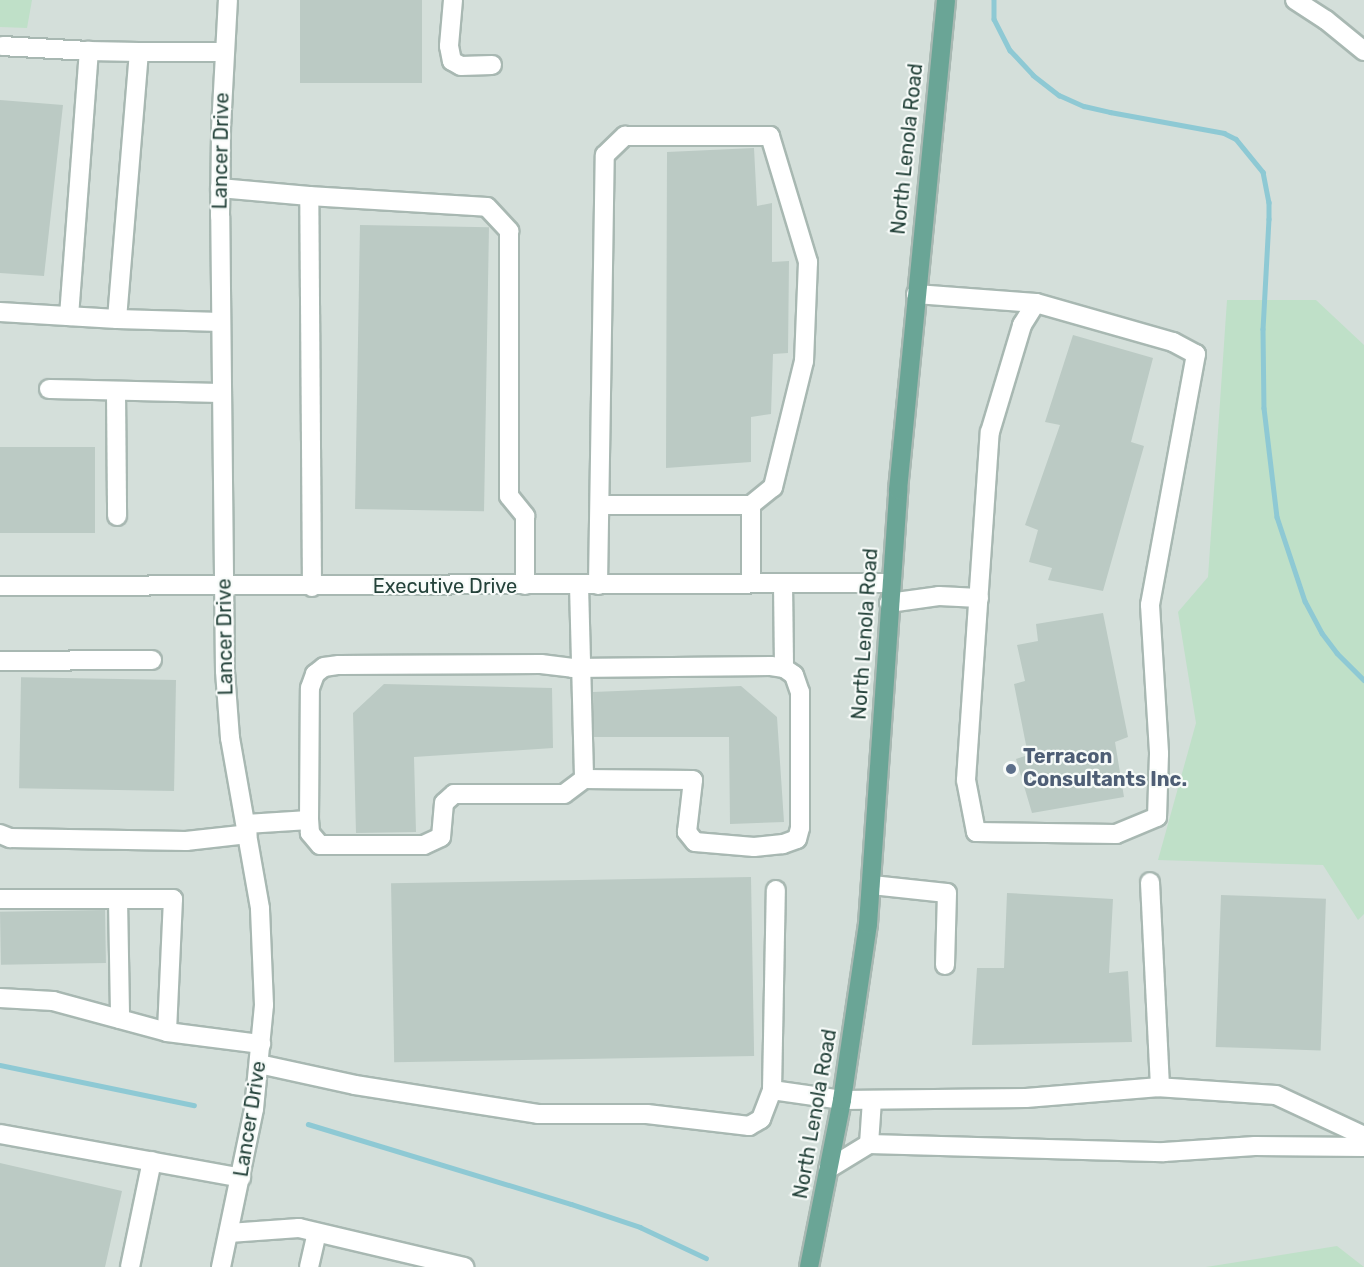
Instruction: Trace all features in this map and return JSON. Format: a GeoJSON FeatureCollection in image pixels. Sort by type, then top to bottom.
{"type":"FeatureCollection","features":[{"type":"Feature","properties":{"kind":"main road","name":"North Lenola Road"},"geometry":{"type":"LineString","coordinates":[[809,1267],[842,1100],[862,977],[872,885],[889,603],[945,0]]}},
{"type":"Feature","properties":{"kind":"street","name":"Lancer Drive"},"geometry":{"type":"LineString","coordinates":[[221,1267],[240,1178],[260,1064],[264,1005],[263,939],[227,715],[220,188],[228,0]]}},
{"type":"Feature","properties":{"kind":"street"},"geometry":{"type":"LineString","coordinates":[[453,0],[449,46],[452,61],[461,66],[492,65]]}},
{"type":"Feature","properties":{"kind":"street"},"geometry":{"type":"LineString","coordinates":[[1295,0],[1326,20],[1364,51]]}},
{"type":"Feature","properties":{"kind":"street"},"geometry":{"type":"LineString","coordinates":[[2,46],[89,51],[224,52]]}},
{"type":"Feature","properties":{"kind":"street"},"geometry":{"type":"LineString","coordinates":[[69,316],[89,51]]}},
{"type":"Feature","properties":{"kind":"street"},"geometry":{"type":"LineString","coordinates":[[117,319],[139,52]]}},
{"type":"Feature","properties":{"kind":"street"},"geometry":{"type":"LineString","coordinates":[[598,585],[605,155],[625,136],[770,136],[808,262],[804,361],[772,487],[751,505],[601,505]]}},
{"type":"Feature","properties":{"kind":"street"},"geometry":{"type":"LineString","coordinates":[[220,188],[487,207],[509,231],[509,496],[525,516],[525,585]]}},
{"type":"Feature","properties":{"kind":"street"},"geometry":{"type":"LineString","coordinates":[[309,196],[312,587]]}},
{"type":"Feature","properties":{"kind":"street"},"geometry":{"type":"LineString","coordinates":[[916,294],[1036,303],[1173,342],[1196,354],[1150,605],[1159,754],[1157,817],[1116,834],[976,832],[966,780],[990,432],[1022,325],[1036,303]]}},
{"type":"Feature","properties":{"kind":"street"},"geometry":{"type":"LineString","coordinates":[[0,312],[221,322]]}},
{"type":"Feature","properties":{"kind":"street"},"geometry":{"type":"LineString","coordinates":[[49,389],[222,393]]}},
{"type":"Feature","properties":{"kind":"street"},"geometry":{"type":"LineString","coordinates":[[116,391],[117,516]]}},
{"type":"Feature","properties":{"kind":"street"},"geometry":{"type":"LineString","coordinates":[[751,505],[751,583]]}},
{"type":"Feature","properties":{"kind":"street"},"geometry":{"type":"LineString","coordinates":[[783,583],[784,668]]}},
{"type":"Feature","properties":{"kind":"street","name":"Executive Drive"},"geometry":{"type":"LineString","coordinates":[[0,586],[312,587],[891,583]]}},
{"type":"Feature","properties":{"kind":"street"},"geometry":{"type":"LineString","coordinates":[[579,585],[584,779]]}},
{"type":"Feature","properties":{"kind":"street"},"geometry":{"type":"LineString","coordinates":[[889,603],[939,596],[979,598]]}},
{"type":"Feature","properties":{"kind":"street"},"geometry":{"type":"LineString","coordinates":[[0,661],[152,660]]}},
{"type":"Feature","properties":{"kind":"street"},"geometry":{"type":"LineString","coordinates":[[540,664],[580,668],[771,666],[784,668],[794,675],[800,692],[800,828],[797,839],[783,844],[753,847],[695,842],[687,832],[693,780],[584,779],[564,794],[454,794],[444,803],[441,837],[424,845],[320,845],[310,833],[310,688],[315,674],[324,667],[540,664]]}},
{"type":"Feature","properties":{"kind":"street"},"geometry":{"type":"LineString","coordinates":[[0,834],[10,838],[186,841],[309,820]]}},
{"type":"Feature","properties":{"kind":"street"},"geometry":{"type":"LineString","coordinates":[[1150,882],[1160,1087],[1156,1087]]}},
{"type":"Feature","properties":{"kind":"street"},"geometry":{"type":"LineString","coordinates":[[872,885],[948,893],[945,965]]}},
{"type":"Feature","properties":{"kind":"street"},"geometry":{"type":"LineString","coordinates":[[260,1064],[355,1085],[538,1114],[647,1114],[749,1126],[761,1119],[772,1090],[776,890]]}},
{"type":"Feature","properties":{"kind":"street"},"geometry":{"type":"LineString","coordinates":[[0,899],[173,899],[167,1032]]}},
{"type":"Feature","properties":{"kind":"street"},"geometry":{"type":"LineString","coordinates":[[118,899],[120,1019]]}},
{"type":"Feature","properties":{"kind":"street"},"geometry":{"type":"LineString","coordinates":[[0,998],[53,1000],[167,1032],[261,1044]]}},
{"type":"Feature","properties":{"kind":"street"},"geometry":{"type":"LineString","coordinates":[[772,1090],[842,1100],[1026,1098],[1156,1087],[1276,1095],[1364,1136]]}},
{"type":"Feature","properties":{"kind":"street"},"geometry":{"type":"LineString","coordinates":[[869,1144],[872,1100]]}},
{"type":"Feature","properties":{"kind":"street"},"geometry":{"type":"LineString","coordinates":[[0,1134],[240,1178]]}},
{"type":"Feature","properties":{"kind":"street"},"geometry":{"type":"LineString","coordinates":[[828,1169],[869,1144],[1164,1152],[1255,1146],[1364,1147]]}},
{"type":"Feature","properties":{"kind":"street"},"geometry":{"type":"LineString","coordinates":[[130,1267],[152,1161]]}},
{"type":"Feature","properties":{"kind":"street"},"geometry":{"type":"LineString","coordinates":[[229,1233],[299,1228],[464,1267]]}},
{"type":"Feature","properties":{"kind":"street"},"geometry":{"type":"LineString","coordinates":[[309,1267],[317,1233]]}},
{"type":"Feature","properties":{"kind":"shaded area"},"geometry":{"type":"Polygon","coordinates":[[[0,0],[1364,0],[1364,1267],[0,1267],[0,0]]]}},
{"type":"Feature","properties":{"kind":"green space"},"geometry":{"type":"Polygon","coordinates":[[[0,0],[32,0],[27,28],[0,27],[0,0]]]}},
{"type":"Feature","properties":{"kind":"green space"},"geometry":{"type":"Polygon","coordinates":[[[1227,300],[1316,300],[1364,345],[1364,914],[1358,920],[1323,865],[1158,860],[1196,723],[1178,612],[1208,577],[1227,300]]]}},
{"type":"Feature","properties":{"kind":"green space"},"geometry":{"type":"Polygon","coordinates":[[[1337,1246],[1364,1267],[1206,1267],[1337,1246]]]}},
{"type":"Feature","properties":{"kind":"building"},"geometry":{"type":"Polygon","coordinates":[[[300,0],[422,0],[422,83],[300,83],[300,0]]]}},
{"type":"Feature","properties":{"kind":"building"},"geometry":{"type":"Polygon","coordinates":[[[0,100],[63,105],[44,276],[0,273],[0,100]]]}},
{"type":"Feature","properties":{"kind":"building"},"geometry":{"type":"Polygon","coordinates":[[[754,148],[757,206],[772,203],[772,262],[789,261],[788,353],[773,354],[771,414],[751,417],[751,462],[666,468],[667,152],[754,148]]]}},
{"type":"Feature","properties":{"kind":"building"},"geometry":{"type":"Polygon","coordinates":[[[360,225],[489,227],[484,511],[355,509],[360,225]]]}},
{"type":"Feature","properties":{"kind":"building"},"geometry":{"type":"Polygon","coordinates":[[[1073,335],[1153,358],[1131,442],[1144,446],[1103,591],[1048,580],[1052,568],[1029,562],[1038,530],[1025,525],[1060,425],[1045,422],[1073,335]]]}},
{"type":"Feature","properties":{"kind":"building"},"geometry":{"type":"Polygon","coordinates":[[[0,447],[95,447],[95,533],[0,533],[0,447]]]}},
{"type":"Feature","properties":{"kind":"building"},"geometry":{"type":"Polygon","coordinates":[[[1103,613],[1128,737],[1115,742],[1124,797],[1032,813],[1016,759],[1028,755],[1014,684],[1025,681],[1017,645],[1038,641],[1036,624],[1103,613]]]}},
{"type":"Feature","properties":{"kind":"building"},"geometry":{"type":"Polygon","coordinates":[[[21,677],[176,680],[174,791],[19,788],[21,677]]]}},
{"type":"Feature","properties":{"kind":"building"},"geometry":{"type":"Polygon","coordinates":[[[384,684],[552,688],[553,748],[414,757],[416,832],[356,833],[353,713],[384,684]]]}},
{"type":"Feature","properties":{"kind":"building"},"geometry":{"type":"Polygon","coordinates":[[[741,686],[777,717],[784,822],[730,824],[729,737],[594,737],[593,692],[741,686]]]}},
{"type":"Feature","properties":{"kind":"building"},"geometry":{"type":"Polygon","coordinates":[[[751,877],[754,1056],[394,1062],[391,883],[751,877]]]}},
{"type":"Feature","properties":{"kind":"building"},"geometry":{"type":"Polygon","coordinates":[[[1007,893],[1113,899],[1109,973],[1128,971],[1132,1042],[972,1045],[977,968],[1004,968],[1007,893]]]}},
{"type":"Feature","properties":{"kind":"building"},"geometry":{"type":"Polygon","coordinates":[[[1221,895],[1326,899],[1321,1051],[1216,1047],[1221,895]]]}},
{"type":"Feature","properties":{"kind":"building"},"geometry":{"type":"Polygon","coordinates":[[[105,910],[106,963],[1,965],[0,912],[105,910]]]}},
{"type":"Feature","properties":{"kind":"building"},"geometry":{"type":"Polygon","coordinates":[[[0,1163],[122,1191],[105,1267],[0,1267],[0,1163]]]}},
{"type":"Feature","properties":{"kind":"waterway"},"geometry":{"type":"LineString","coordinates":[[994,0],[994,19],[1010,50],[1033,75],[1059,95],[1084,106],[1110,112],[1224,133],[1236,139],[1263,172],[1269,202],[1263,329],[1264,408],[1277,517],[1305,601],[1322,633],[1337,653],[1364,680]]}},
{"type":"Feature","properties":{"kind":"waterway"},"geometry":{"type":"LineString","coordinates":[[0,1065],[194,1105]]}},
{"type":"Feature","properties":{"kind":"waterway"},"geometry":{"type":"LineString","coordinates":[[308,1124],[640,1227],[706,1258]]}},
{"type":"Feature","properties":{"kind":"place","name":"Terracon Consultants Inc."},"geometry":{"type":"Point","coordinates":[1011,769]}}]}
